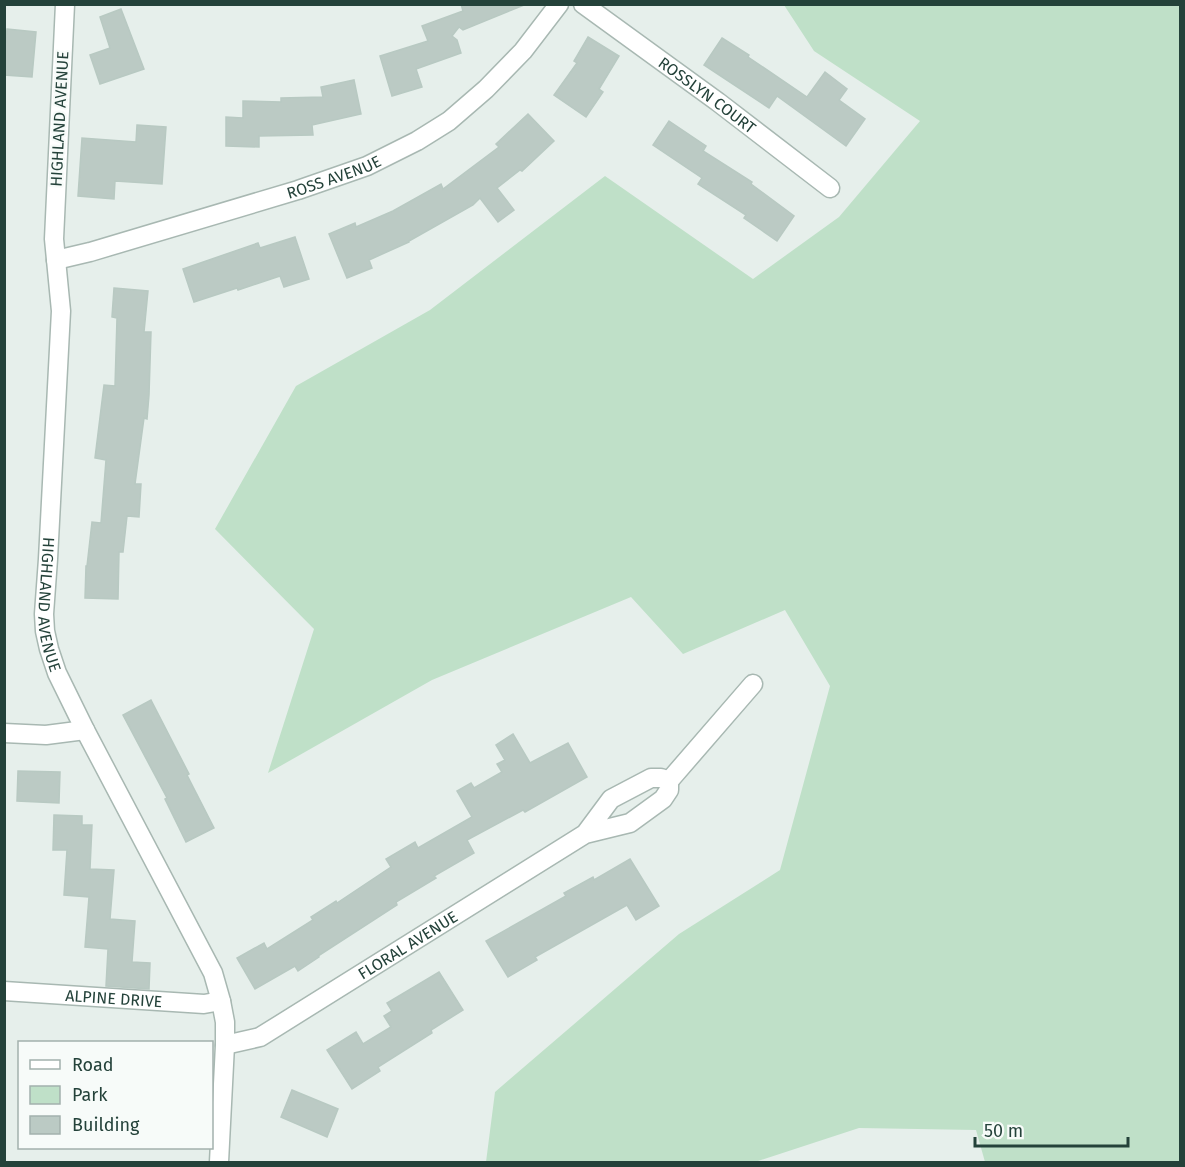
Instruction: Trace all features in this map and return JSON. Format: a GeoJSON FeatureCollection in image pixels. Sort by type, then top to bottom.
{"type":"FeatureCollection","features":[{"type":"Feature","properties":{"kind":"street","name":"HIGHLAND AVENUE"},"geometry":{"type":"LineString","coordinates":[[65,4],[54,239],[61,311],[44,614],[45,632],[57,673],[213,973],[225,1022],[219,1162]]}},
{"type":"Feature","properties":{"kind":"street","name":"ROSS AVENUE"},"geometry":{"type":"LineString","coordinates":[[57,260],[298,190],[367,166],[417,141],[449,121],[486,88],[523,51],[559,4]]}},
{"type":"Feature","properties":{"kind":"street","name":"ROSSLYN COURT"},"geometry":{"type":"LineString","coordinates":[[583,4],[718,102],[830,188]]}},
{"type":"Feature","properties":{"kind":"street","name":"FLORAL AVENUE"},"geometry":{"type":"LineString","coordinates":[[225,1045],[260,1036],[585,834],[630,824],[663,800],[669,790],[669,781],[753,684]]}},
{"type":"Feature","properties":{"kind":"street"},"geometry":{"type":"LineString","coordinates":[[4,733],[46,735],[86,730]]}},
{"type":"Feature","properties":{"kind":"street","name":"FLORAL AVENUE"},"geometry":{"type":"LineString","coordinates":[[585,834],[611,799],[651,778],[669,781]]}},
{"type":"Feature","properties":{"kind":"street","name":"ALPINE DRIVE"},"geometry":{"type":"LineString","coordinates":[[4,991],[204,1004],[221,1001]]}},
{"type":"Feature","properties":{"kind":"green space"},"geometry":{"type":"Polygon","coordinates":[[[784,5],[1180,5],[1180,1162],[985,1162],[976,1130],[859,1128],[755,1162],[486,1162],[495,1092],[679,934],[780,870],[830,686],[785,610],[683,654],[631,597],[432,680],[268,773],[314,629],[215,529],[296,386],[430,310],[605,176],[753,279],[839,217],[920,121],[814,51],[784,5]]]}},
{"type":"Feature","properties":{"kind":"building"},"geometry":{"type":"Polygon","coordinates":[[[461,4],[524,5],[463,30],[459,27],[452,36],[457,40],[461,53],[416,69],[422,87],[392,96],[380,56],[428,41],[422,26],[463,11],[461,4]]]}},
{"type":"Feature","properties":{"kind":"building"},"geometry":{"type":"Polygon","coordinates":[[[121,9],[144,69],[100,84],[90,55],[110,48],[100,17],[121,9]]]}},
{"type":"Feature","properties":{"kind":"building"},"geometry":{"type":"Polygon","coordinates":[[[7,29],[36,32],[32,77],[4,75],[7,29]]]}},
{"type":"Feature","properties":{"kind":"building"},"geometry":{"type":"Polygon","coordinates":[[[588,37],[619,56],[599,89],[603,92],[586,117],[554,95],[577,63],[574,61],[588,37]]]}},
{"type":"Feature","properties":{"kind":"building"},"geometry":{"type":"Polygon","coordinates":[[[722,38],[807,97],[825,72],[847,89],[839,100],[865,119],[846,146],[777,96],[769,108],[704,65],[722,38]]]}},
{"type":"Feature","properties":{"kind":"building"},"geometry":{"type":"Polygon","coordinates":[[[354,80],[361,114],[312,125],[313,135],[259,136],[259,147],[226,146],[226,117],[243,118],[243,101],[281,102],[281,98],[323,97],[321,87],[354,80]]]}},
{"type":"Feature","properties":{"kind":"building"},"geometry":{"type":"Polygon","coordinates":[[[528,114],[554,141],[522,171],[520,170],[497,188],[514,210],[498,222],[480,198],[473,205],[409,242],[369,260],[372,268],[347,278],[329,234],[355,223],[356,227],[393,211],[441,184],[443,189],[499,147],[496,144],[528,114]]]}},
{"type":"Feature","properties":{"kind":"building"},"geometry":{"type":"Polygon","coordinates":[[[669,121],[706,146],[703,151],[752,182],[751,184],[794,216],[777,241],[744,218],[746,215],[698,184],[702,178],[653,145],[669,121]]]}},
{"type":"Feature","properties":{"kind":"building"},"geometry":{"type":"Polygon","coordinates":[[[137,125],[166,127],[162,184],[115,181],[114,199],[78,196],[82,138],[136,142],[137,125]]]}},
{"type":"Feature","properties":{"kind":"building"},"geometry":{"type":"Polygon","coordinates":[[[295,237],[309,279],[284,287],[280,276],[194,302],[183,269],[258,243],[260,248],[295,237]]]}},
{"type":"Feature","properties":{"kind":"building"},"geometry":{"type":"Polygon","coordinates":[[[114,288],[148,291],[144,332],[151,332],[149,395],[135,484],[141,484],[139,517],[127,516],[123,552],[119,552],[118,599],[85,598],[86,566],[92,522],[101,523],[106,460],[95,458],[104,385],[115,386],[117,318],[112,317],[114,288]]]}},
{"type":"Feature","properties":{"kind":"building"},"geometry":{"type":"Polygon","coordinates":[[[151,700],[214,828],[186,842],[165,799],[167,798],[123,715],[151,700]]]}},
{"type":"Feature","properties":{"kind":"building"},"geometry":{"type":"Polygon","coordinates":[[[513,734],[530,763],[568,743],[587,777],[525,812],[523,810],[467,840],[474,853],[434,876],[436,878],[396,902],[397,905],[298,971],[295,966],[255,989],[237,958],[264,943],[267,949],[313,920],[311,917],[336,901],[337,903],[391,867],[386,859],[415,842],[418,848],[472,817],[457,791],[471,783],[474,788],[502,772],[497,764],[505,760],[496,745],[513,734]]]}},
{"type":"Feature","properties":{"kind":"building"},"geometry":{"type":"Polygon","coordinates":[[[18,771],[60,772],[59,803],[17,801],[18,771]]]}},
{"type":"Feature","properties":{"kind":"building"},"geometry":{"type":"Polygon","coordinates":[[[54,815],[82,816],[82,825],[92,825],[90,869],[114,870],[110,919],[135,921],[132,962],[150,963],[149,989],[106,986],[108,949],[85,947],[89,897],[64,895],[67,850],[53,850],[54,815]]]}},
{"type":"Feature","properties":{"kind":"building"},"geometry":{"type":"Polygon","coordinates":[[[630,859],[659,906],[636,920],[627,905],[535,957],[537,960],[508,977],[486,941],[566,896],[564,893],[593,877],[594,880],[630,859]]]}},
{"type":"Feature","properties":{"kind":"building"},"geometry":{"type":"Polygon","coordinates":[[[439,972],[463,1010],[431,1030],[432,1033],[378,1067],[380,1071],[352,1089],[327,1050],[356,1032],[363,1044],[391,1027],[384,1016],[392,1011],[387,1003],[439,972]]]}},
{"type":"Feature","properties":{"kind":"building"},"geometry":{"type":"Polygon","coordinates":[[[292,1090],[338,1109],[327,1137],[281,1117],[292,1090]]]}}]}
